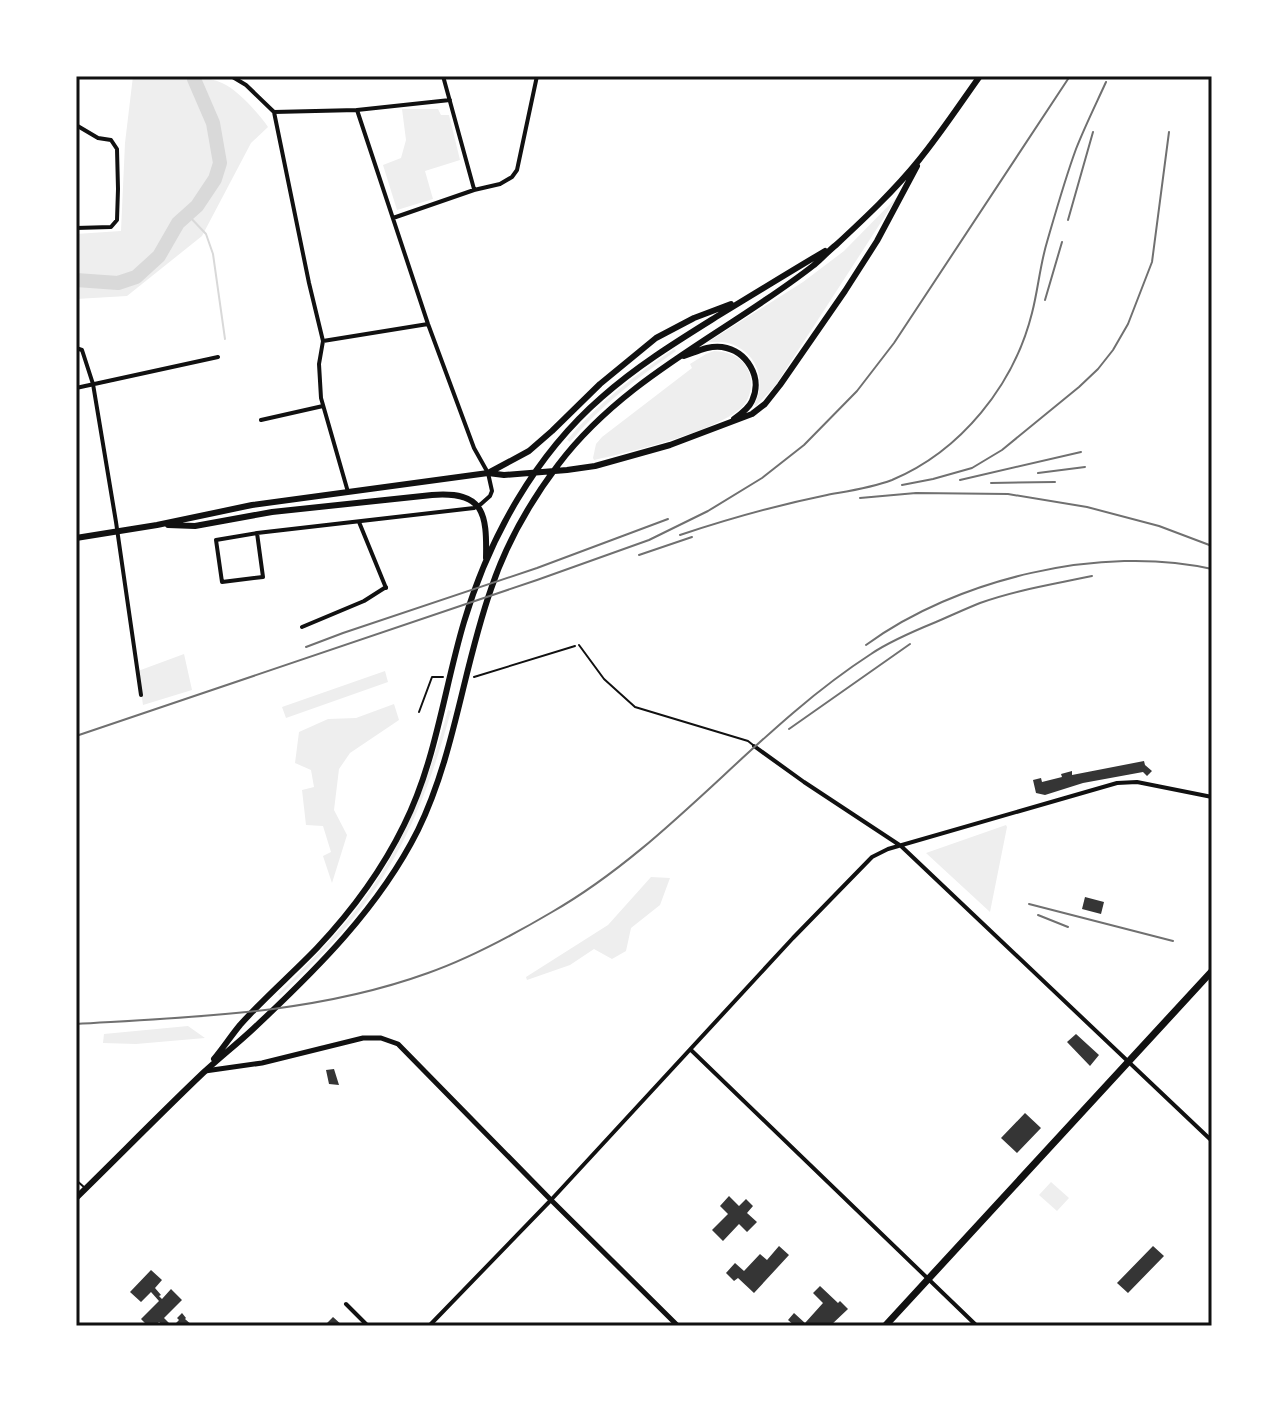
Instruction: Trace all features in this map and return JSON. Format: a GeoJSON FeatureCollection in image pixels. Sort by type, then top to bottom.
{"type":"FeatureCollection","features":[{"type":"Feature","properties":{"kind":"main road"},"geometry":{"type":"LineString","coordinates":[[76,1198],[326,956],[357,923],[384,887],[417,831],[435,788],[480,623],[500,565],[526,514],[568,453],[593,423],[674,359],[818,262],[883,201],[920,159],[980,76]]}},
{"type":"Feature","properties":{"kind":"main road"},"geometry":{"type":"LineString","coordinates":[[76,538],[252,505],[488,473],[504,475],[595,466],[659,449],[752,414],[765,404],[780,385],[864,262],[920,159]]}},
{"type":"Feature","properties":{"kind":"main road"},"geometry":{"type":"LineString","coordinates":[[204,1071],[240,1025],[318,947],[352,907],[404,826],[446,699],[464,622],[486,561],[531,477],[556,444],[600,398],[649,359],[834,246]]}},
{"type":"Feature","properties":{"kind":"main road"},"geometry":{"type":"LineString","coordinates":[[488,473],[529,451],[600,384],[656,338],[694,318],[746,299]]}},
{"type":"Feature","properties":{"kind":"main road"},"geometry":{"type":"LineString","coordinates":[[674,359],[706,348],[721,347],[734,351],[750,364],[755,381],[753,400],[747,409],[725,425]]}},
{"type":"Feature","properties":{"kind":"main road"},"geometry":{"type":"LineString","coordinates":[[157,525],[195,526],[272,512],[457,495],[471,501],[486,521],[486,561]]}},
{"type":"Feature","properties":{"kind":"main road"},"geometry":{"type":"LineString","coordinates":[[885,1326],[1212,971]]}},
{"type":"Feature","properties":{"kind":"street"},"geometry":{"type":"LineString","coordinates":[[231,76],[246,85],[274,112],[323,341],[319,364],[321,398],[348,492]]}},
{"type":"Feature","properties":{"kind":"street"},"geometry":{"type":"LineString","coordinates":[[443,76],[474,190]]}},
{"type":"Feature","properties":{"kind":"street"},"geometry":{"type":"LineString","coordinates":[[530,76],[534,87]]}},
{"type":"Feature","properties":{"kind":"street"},"geometry":{"type":"LineString","coordinates":[[393,218],[500,184],[512,177],[517,170],[537,76]]}},
{"type":"Feature","properties":{"kind":"street"},"geometry":{"type":"LineString","coordinates":[[274,112],[357,110],[450,100]]}},
{"type":"Feature","properties":{"kind":"street"},"geometry":{"type":"LineString","coordinates":[[257,533],[263,577],[222,582],[216,540],[257,533],[474,508],[492,491],[488,473],[474,448],[428,324],[357,110]]}},
{"type":"Feature","properties":{"kind":"street"},"geometry":{"type":"LineString","coordinates":[[76,125],[98,138],[111,140],[117,149],[117,220],[111,227],[76,228]]}},
{"type":"Feature","properties":{"kind":"street"},"geometry":{"type":"LineString","coordinates":[[323,341],[428,324]]}},
{"type":"Feature","properties":{"kind":"street"},"geometry":{"type":"LineString","coordinates":[[76,348],[82,350],[93,384],[141,695]]}},
{"type":"Feature","properties":{"kind":"street"},"geometry":{"type":"LineString","coordinates":[[76,388],[218,357]]}},
{"type":"Feature","properties":{"kind":"street"},"geometry":{"type":"LineString","coordinates":[[261,420],[323,406]]}},
{"type":"Feature","properties":{"kind":"street"},"geometry":{"type":"LineString","coordinates":[[302,627],[387,589],[359,521]]}},
{"type":"Feature","properties":{"kind":"street"},"geometry":{"type":"LineString","coordinates":[[754,746],[901,846],[1212,1141]]}},
{"type":"Feature","properties":{"kind":"street"},"geometry":{"type":"LineString","coordinates":[[429,1326],[872,857],[888,849],[1117,783],[1137,782],[1212,797]]}},
{"type":"Feature","properties":{"kind":"street"},"geometry":{"type":"LineString","coordinates":[[204,1071],[262,1063],[363,1038],[381,1038],[398,1044],[678,1326]]}},
{"type":"Feature","properties":{"kind":"street"},"geometry":{"type":"LineString","coordinates":[[691,1050],[977,1326]]}},
{"type":"Feature","properties":{"kind":"street"},"geometry":{"type":"LineString","coordinates":[[346,1304],[368,1326]]}},
{"type":"Feature","properties":{"kind":"lane"},"geometry":{"type":"LineString","coordinates":[[579,645],[604,679],[635,707],[748,741],[754,746]]}},
{"type":"Feature","properties":{"kind":"lane"},"geometry":{"type":"LineString","coordinates":[[76,1180],[86,1189]]}},
{"type":"Feature","properties":{"kind":"path"},"geometry":{"type":"LineString","coordinates":[[463,677],[478,677],[579,645]]}},
{"type":"Feature","properties":{"kind":"path"},"geometry":{"type":"LineString","coordinates":[[419,712],[432,677],[447,677]]}},
{"type":"Feature","properties":{"kind":"shaded area"},"geometry":{"type":"Polygon","coordinates":[[[133,76],[190,76],[222,83],[241,96],[268,127],[251,143],[202,236],[127,296],[76,299],[76,234],[121,231],[125,143],[133,76]]]}},
{"type":"Feature","properties":{"kind":"shaded area"},"geometry":{"type":"Polygon","coordinates":[[[402,109],[438,109],[441,115],[449,115],[460,160],[425,171],[433,199],[397,210],[383,165],[401,158],[406,140],[402,109]]]}},
{"type":"Feature","properties":{"kind":"shaded area"},"geometry":{"type":"Polygon","coordinates":[[[898,196],[775,386],[754,405],[760,379],[749,356],[731,344],[708,342],[803,282],[844,251],[898,196]]]}},
{"type":"Feature","properties":{"kind":"shaded area"},"geometry":{"type":"Polygon","coordinates":[[[674,349],[676,351],[607,404],[570,442],[567,440],[617,391],[674,349]]]}},
{"type":"Feature","properties":{"kind":"shaded area"},"geometry":{"type":"Polygon","coordinates":[[[714,351],[735,356],[746,367],[751,386],[742,407],[693,433],[594,460],[596,444],[602,437],[692,368],[690,364],[714,351]]]}},
{"type":"Feature","properties":{"kind":"shaded area"},"geometry":{"type":"Polygon","coordinates":[[[184,654],[192,690],[143,705],[138,671],[184,654]]]}},
{"type":"Feature","properties":{"kind":"shaded area"},"geometry":{"type":"Polygon","coordinates":[[[385,671],[388,682],[286,718],[282,707],[385,671]]]}},
{"type":"Feature","properties":{"kind":"shaded area"},"geometry":{"type":"Polygon","coordinates":[[[394,704],[399,720],[350,753],[339,769],[334,810],[347,835],[332,883],[323,856],[331,852],[323,826],[306,825],[302,790],[314,787],[311,770],[295,763],[299,732],[328,719],[356,718],[394,704]]]}},
{"type":"Feature","properties":{"kind":"shaded area"},"geometry":{"type":"Polygon","coordinates":[[[448,710],[451,711],[423,797],[384,876],[340,934],[280,996],[278,994],[364,899],[396,849],[420,796],[448,710]]]}},
{"type":"Feature","properties":{"kind":"shaded area"},"geometry":{"type":"Polygon","coordinates":[[[1007,827],[990,912],[926,853],[1007,827]]]}},
{"type":"Feature","properties":{"kind":"shaded area"},"geometry":{"type":"Polygon","coordinates":[[[651,877],[670,878],[660,905],[631,928],[626,951],[612,959],[594,949],[570,965],[527,980],[526,977],[608,925],[651,877]]]}},
{"type":"Feature","properties":{"kind":"shaded area"},"geometry":{"type":"Polygon","coordinates":[[[188,1026],[205,1038],[136,1044],[103,1043],[104,1034],[188,1026]]]}},
{"type":"Feature","properties":{"kind":"shaded area"},"geometry":{"type":"Polygon","coordinates":[[[1051,1182],[1069,1198],[1057,1211],[1039,1195],[1051,1182]]]}},
{"type":"Feature","properties":{"kind":"building"},"geometry":{"type":"Polygon","coordinates":[[[1144,761],[1152,771],[1147,776],[1143,772],[1083,783],[1045,795],[1036,793],[1033,780],[1041,778],[1042,782],[1072,771],[1072,775],[1144,761]]]}},
{"type":"Feature","properties":{"kind":"building"},"geometry":{"type":"Polygon","coordinates":[[[1085,897],[1104,902],[1101,914],[1082,909],[1085,897]]]}},
{"type":"Feature","properties":{"kind":"building"},"geometry":{"type":"Polygon","coordinates":[[[1076,1034],[1099,1055],[1090,1066],[1067,1042],[1076,1034]]]}},
{"type":"Feature","properties":{"kind":"building"},"geometry":{"type":"Polygon","coordinates":[[[334,1069],[339,1085],[329,1084],[326,1070],[334,1069]]]}},
{"type":"Feature","properties":{"kind":"building"},"geometry":{"type":"Polygon","coordinates":[[[1025,1113],[1041,1128],[1017,1153],[1001,1138],[1025,1113]]]}},
{"type":"Feature","properties":{"kind":"building"},"geometry":{"type":"Polygon","coordinates":[[[729,1196],[739,1206],[746,1199],[753,1206],[747,1213],[757,1222],[747,1232],[739,1224],[723,1241],[712,1230],[728,1214],[720,1206],[729,1196]]]}},
{"type":"Feature","properties":{"kind":"building"},"geometry":{"type":"Polygon","coordinates":[[[779,1246],[789,1255],[754,1293],[738,1278],[734,1281],[726,1273],[735,1263],[744,1271],[760,1254],[767,1260],[779,1246]]]}},
{"type":"Feature","properties":{"kind":"building"},"geometry":{"type":"Polygon","coordinates":[[[1153,1246],[1164,1256],[1128,1293],[1117,1283],[1153,1246]]]}},
{"type":"Feature","properties":{"kind":"building"},"geometry":{"type":"Polygon","coordinates":[[[151,1270],[162,1280],[155,1288],[162,1299],[171,1289],[182,1300],[164,1318],[172,1326],[163,1326],[159,1322],[156,1326],[148,1326],[141,1319],[159,1301],[151,1292],[141,1302],[130,1292],[151,1270]]]}},
{"type":"Feature","properties":{"kind":"building"},"geometry":{"type":"Polygon","coordinates":[[[820,1286],[848,1309],[830,1326],[795,1326],[788,1320],[794,1313],[805,1323],[823,1303],[813,1293],[820,1286]]]}},
{"type":"Feature","properties":{"kind":"building"},"geometry":{"type":"Polygon","coordinates":[[[182,1313],[185,1319],[193,1326],[173,1326],[182,1313]]]}},
{"type":"Feature","properties":{"kind":"building"},"geometry":{"type":"Polygon","coordinates":[[[333,1317],[343,1326],[324,1326],[333,1317]]]}},
{"type":"Feature","properties":{"kind":"waterway"},"geometry":{"type":"LineString","coordinates":[[76,280],[118,283],[136,277],[159,256],[178,223],[197,206],[215,179],[220,163],[213,123],[194,79]]}},
{"type":"Feature","properties":{"kind":"waterway"},"geometry":{"type":"LineString","coordinates":[[188,215],[206,234],[213,254],[225,339]]}},
{"type":"Feature","properties":{"kind":"railway"},"geometry":{"type":"LineString","coordinates":[[76,736],[649,540],[708,511],[762,478],[804,445],[857,391],[894,343],[1070,76]]}},
{"type":"Feature","properties":{"kind":"railway"},"geometry":{"type":"LineString","coordinates":[[680,535],[772,508],[892,480],[940,452],[981,413],[998,390],[1024,340],[1064,183],[1079,140],[1106,82]]}},
{"type":"Feature","properties":{"kind":"railway"},"geometry":{"type":"LineString","coordinates":[[1068,220],[1093,132]]}},
{"type":"Feature","properties":{"kind":"railway"},"geometry":{"type":"LineString","coordinates":[[902,485],[972,468],[1002,450],[1079,387],[1113,350],[1128,324],[1152,262],[1169,132]]}},
{"type":"Feature","properties":{"kind":"railway"},"geometry":{"type":"LineString","coordinates":[[1045,300],[1062,242]]}},
{"type":"Feature","properties":{"kind":"railway"},"geometry":{"type":"LineString","coordinates":[[960,480],[1081,452]]}},
{"type":"Feature","properties":{"kind":"railway"},"geometry":{"type":"LineString","coordinates":[[1038,473],[1085,467]]}},
{"type":"Feature","properties":{"kind":"railway"},"geometry":{"type":"LineString","coordinates":[[991,483],[1055,482]]}},
{"type":"Feature","properties":{"kind":"railway"},"geometry":{"type":"LineString","coordinates":[[860,498],[916,493],[1008,494],[1087,507],[1159,526],[1212,546]]}},
{"type":"Feature","properties":{"kind":"railway"},"geometry":{"type":"LineString","coordinates":[[306,647],[537,568],[668,519]]}},
{"type":"Feature","properties":{"kind":"railway"},"geometry":{"type":"LineString","coordinates":[[639,555],[692,537]]}},
{"type":"Feature","properties":{"kind":"railway"},"geometry":{"type":"LineString","coordinates":[[866,645],[902,622],[943,602],[986,585],[1032,573],[1124,561],[1169,562],[1212,569]]}},
{"type":"Feature","properties":{"kind":"railway"},"geometry":{"type":"LineString","coordinates":[[76,1024],[209,1016],[342,997],[428,973],[492,946],[552,912],[636,853],[789,716],[878,649],[980,603],[1092,576]]}},
{"type":"Feature","properties":{"kind":"railway"},"geometry":{"type":"LineString","coordinates":[[789,729],[910,644]]}},
{"type":"Feature","properties":{"kind":"railway"},"geometry":{"type":"LineString","coordinates":[[1029,904],[1173,941]]}},
{"type":"Feature","properties":{"kind":"railway"},"geometry":{"type":"LineString","coordinates":[[1038,915],[1068,927]]}}]}
